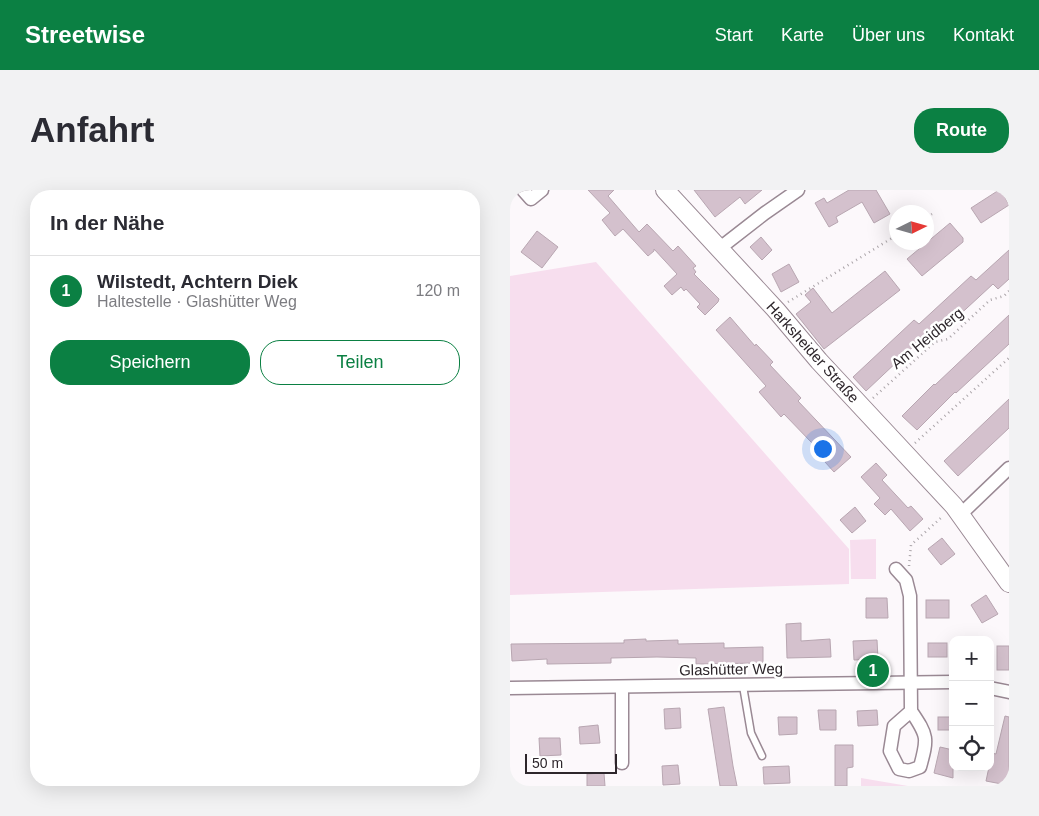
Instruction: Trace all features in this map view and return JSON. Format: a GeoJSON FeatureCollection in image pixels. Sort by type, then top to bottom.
{"type":"FeatureCollection","features":[{"type":"Feature","properties":{"kind":"street"},"geometry":{"type":"LineString","coordinates":[[523,190],[531,199],[542,190]]}},
{"type":"Feature","properties":{"kind":"street","name":"Harksheider Straße"},"geometry":{"type":"LineString","coordinates":[[665,190],[720,248],[819,361],[957,511],[1009,583]]}},
{"type":"Feature","properties":{"kind":"street"},"geometry":{"type":"LineString","coordinates":[[720,248],[798,190]]}},
{"type":"Feature","properties":{"kind":"street"},"geometry":{"type":"LineString","coordinates":[[957,511],[1009,468]]}},
{"type":"Feature","properties":{"kind":"street"},"geometry":{"type":"LineString","coordinates":[[896,569],[906,580],[910,596],[912,711]]}},
{"type":"Feature","properties":{"kind":"street","name":"Glashütter Weg"},"geometry":{"type":"LineString","coordinates":[[510,688],[949,682]]}},
{"type":"Feature","properties":{"kind":"street"},"geometry":{"type":"LineString","coordinates":[[622,687],[622,763]]}},
{"type":"Feature","properties":{"kind":"street"},"geometry":{"type":"LineString","coordinates":[[994,689],[1009,692]]}},
{"type":"Feature","properties":{"kind":"lane"},"geometry":{"type":"LineString","coordinates":[[743,686],[751,733],[762,756]]}},
{"type":"Feature","properties":{"kind":"path"},"geometry":{"type":"LineString","coordinates":[[776,310],[889,239]]}},
{"type":"Feature","properties":{"kind":"path","name":"Am Heidberg"},"geometry":{"type":"LineString","coordinates":[[862,407],[935,342],[948,339],[990,300],[1004,296],[1009,291]]}},
{"type":"Feature","properties":{"kind":"path"},"geometry":{"type":"LineString","coordinates":[[904,452],[1009,358]]}},
{"type":"Feature","properties":{"kind":"path"},"geometry":{"type":"LineString","coordinates":[[906,580],[911,545],[957,511]]}},
{"type":"Feature","properties":{"kind":"shaded area"},"geometry":{"type":"Polygon","coordinates":[[[596,262],[849,549],[849,584],[510,595],[510,276],[596,262]]]}},
{"type":"Feature","properties":{"kind":"shaded area"},"geometry":{"type":"Polygon","coordinates":[[[876,539],[876,579],[851,579],[850,540],[876,539]]]}},
{"type":"Feature","properties":{"kind":"shaded area"},"geometry":{"type":"Polygon","coordinates":[[[861,778],[908,786],[861,786],[861,778]]]}},
{"type":"Feature","properties":{"kind":"building"},"geometry":{"type":"Polygon","coordinates":[[[588,190],[614,190],[608,196],[639,232],[647,224],[673,251],[678,246],[696,266],[693,268],[696,272],[694,274],[719,299],[718,302],[705,315],[697,307],[700,304],[686,289],[684,291],[681,287],[672,295],[664,286],[677,274],[654,249],[648,256],[623,229],[615,236],[602,220],[610,213],[588,190]]]}},
{"type":"Feature","properties":{"kind":"building"},"geometry":{"type":"Polygon","coordinates":[[[694,190],[762,190],[745,204],[740,197],[715,217],[694,190]]]}},
{"type":"Feature","properties":{"kind":"building"},"geometry":{"type":"Polygon","coordinates":[[[849,190],[876,190],[889,215],[874,223],[862,202],[836,217],[838,222],[829,227],[815,203],[824,198],[827,203],[849,190]]]}},
{"type":"Feature","properties":{"kind":"building"},"geometry":{"type":"Polygon","coordinates":[[[1001,190],[1009,205],[981,223],[971,208],[1001,190]]]}},
{"type":"Feature","properties":{"kind":"building"},"geometry":{"type":"Polygon","coordinates":[[[950,223],[963,238],[963,242],[922,276],[907,259],[918,250],[934,250],[934,236],[950,223]]]}},
{"type":"Feature","properties":{"kind":"building"},"geometry":{"type":"Polygon","coordinates":[[[537,231],[558,247],[542,268],[521,252],[537,231]]]}},
{"type":"Feature","properties":{"kind":"building"},"geometry":{"type":"Polygon","coordinates":[[[761,237],[772,250],[762,260],[750,247],[761,237]]]}},
{"type":"Feature","properties":{"kind":"building"},"geometry":{"type":"Polygon","coordinates":[[[1009,250],[1009,279],[998,289],[993,284],[941,332],[935,326],[866,391],[853,377],[914,320],[919,324],[971,276],[976,280],[1009,250]]]}},
{"type":"Feature","properties":{"kind":"building"},"geometry":{"type":"Polygon","coordinates":[[[789,264],[799,282],[781,292],[772,274],[789,264]]]}},
{"type":"Feature","properties":{"kind":"building"},"geometry":{"type":"Polygon","coordinates":[[[885,271],[900,290],[824,349],[796,314],[811,302],[805,295],[813,288],[832,313],[885,271]]]}},
{"type":"Feature","properties":{"kind":"building"},"geometry":{"type":"Polygon","coordinates":[[[1009,315],[1009,344],[955,392],[917,430],[902,416],[1009,315]]]}},
{"type":"Feature","properties":{"kind":"building"},"geometry":{"type":"Polygon","coordinates":[[[730,317],[755,346],[756,344],[773,362],[770,365],[801,398],[798,401],[851,457],[834,472],[825,462],[828,460],[784,414],[781,417],[759,392],[766,386],[716,330],[730,317]]]}},
{"type":"Feature","properties":{"kind":"building"},"geometry":{"type":"Polygon","coordinates":[[[1009,399],[1009,428],[958,476],[944,461],[1009,399]]]}},
{"type":"Feature","properties":{"kind":"building"},"geometry":{"type":"Polygon","coordinates":[[[876,463],[887,475],[882,480],[908,508],[911,506],[923,519],[910,531],[891,509],[885,515],[874,504],[880,498],[861,477],[876,463]]]}},
{"type":"Feature","properties":{"kind":"building"},"geometry":{"type":"Polygon","coordinates":[[[855,507],[866,521],[852,533],[840,520],[855,507]]]}},
{"type":"Feature","properties":{"kind":"building"},"geometry":{"type":"Polygon","coordinates":[[[942,538],[955,554],[941,565],[928,549],[942,538]]]}},
{"type":"Feature","properties":{"kind":"building"},"geometry":{"type":"Polygon","coordinates":[[[986,595],[998,614],[982,623],[971,605],[986,595]]]}},
{"type":"Feature","properties":{"kind":"building"},"geometry":{"type":"Polygon","coordinates":[[[866,598],[887,598],[888,618],[866,618],[866,598]]]}},
{"type":"Feature","properties":{"kind":"building"},"geometry":{"type":"Polygon","coordinates":[[[926,600],[949,600],[949,618],[926,618],[926,600]]]}},
{"type":"Feature","properties":{"kind":"building"},"geometry":{"type":"Polygon","coordinates":[[[801,623],[801,641],[830,639],[831,657],[787,658],[786,624],[801,623]]]}},
{"type":"Feature","properties":{"kind":"building"},"geometry":{"type":"Polygon","coordinates":[[[646,639],[646,641],[678,640],[678,644],[724,643],[724,648],[763,647],[763,663],[696,664],[696,658],[657,657],[611,658],[611,663],[547,664],[547,659],[512,661],[511,644],[624,643],[624,640],[646,639]]]}},
{"type":"Feature","properties":{"kind":"building"},"geometry":{"type":"Polygon","coordinates":[[[877,640],[878,659],[854,660],[853,641],[877,640]]]}},
{"type":"Feature","properties":{"kind":"building"},"geometry":{"type":"Polygon","coordinates":[[[928,643],[947,643],[947,657],[928,657],[928,643]]]}},
{"type":"Feature","properties":{"kind":"building"},"geometry":{"type":"Polygon","coordinates":[[[997,646],[1009,646],[1009,670],[997,670],[997,646]]]}},
{"type":"Feature","properties":{"kind":"building"},"geometry":{"type":"Polygon","coordinates":[[[724,707],[737,786],[720,786],[708,709],[724,707]]]}},
{"type":"Feature","properties":{"kind":"building"},"geometry":{"type":"Polygon","coordinates":[[[680,708],[681,728],[665,729],[664,709],[680,708]]]}},
{"type":"Feature","properties":{"kind":"building"},"geometry":{"type":"Polygon","coordinates":[[[818,710],[836,710],[836,730],[820,730],[818,710]]]}},
{"type":"Feature","properties":{"kind":"building"},"geometry":{"type":"Polygon","coordinates":[[[877,710],[878,725],[858,726],[857,711],[877,710]]]}},
{"type":"Feature","properties":{"kind":"building"},"geometry":{"type":"Polygon","coordinates":[[[1005,716],[1009,717],[1009,776],[1007,785],[986,781],[988,771],[994,771],[994,754],[996,754],[1005,716]]]}},
{"type":"Feature","properties":{"kind":"building"},"geometry":{"type":"Polygon","coordinates":[[[778,717],[797,717],[797,734],[779,735],[778,717]]]}},
{"type":"Feature","properties":{"kind":"building"},"geometry":{"type":"Polygon","coordinates":[[[938,717],[949,717],[949,730],[938,730],[938,717]]]}},
{"type":"Feature","properties":{"kind":"building"},"geometry":{"type":"Polygon","coordinates":[[[598,725],[600,743],[580,744],[579,727],[598,725]]]}},
{"type":"Feature","properties":{"kind":"building"},"geometry":{"type":"Polygon","coordinates":[[[539,738],[560,738],[561,755],[540,756],[539,738]]]}},
{"type":"Feature","properties":{"kind":"building"},"geometry":{"type":"Polygon","coordinates":[[[835,745],[853,745],[853,767],[847,768],[847,786],[835,786],[835,745]]]}},
{"type":"Feature","properties":{"kind":"building"},"geometry":{"type":"Polygon","coordinates":[[[940,747],[949,749],[949,771],[953,771],[953,778],[934,773],[940,747]]]}},
{"type":"Feature","properties":{"kind":"building"},"geometry":{"type":"Polygon","coordinates":[[[678,765],[680,784],[663,785],[662,766],[678,765]]]}},
{"type":"Feature","properties":{"kind":"building"},"geometry":{"type":"Polygon","coordinates":[[[789,766],[790,783],[764,784],[763,767],[789,766]]]}},
{"type":"Feature","properties":{"kind":"building"},"geometry":{"type":"Polygon","coordinates":[[[604,773],[605,786],[587,786],[587,774],[604,773]]]}},
{"type":"Feature","properties":{"kind":"place","name":"Wilstedt, Achtern Diek"},"geometry":{"type":"Point","coordinates":[873,671]}}]}
